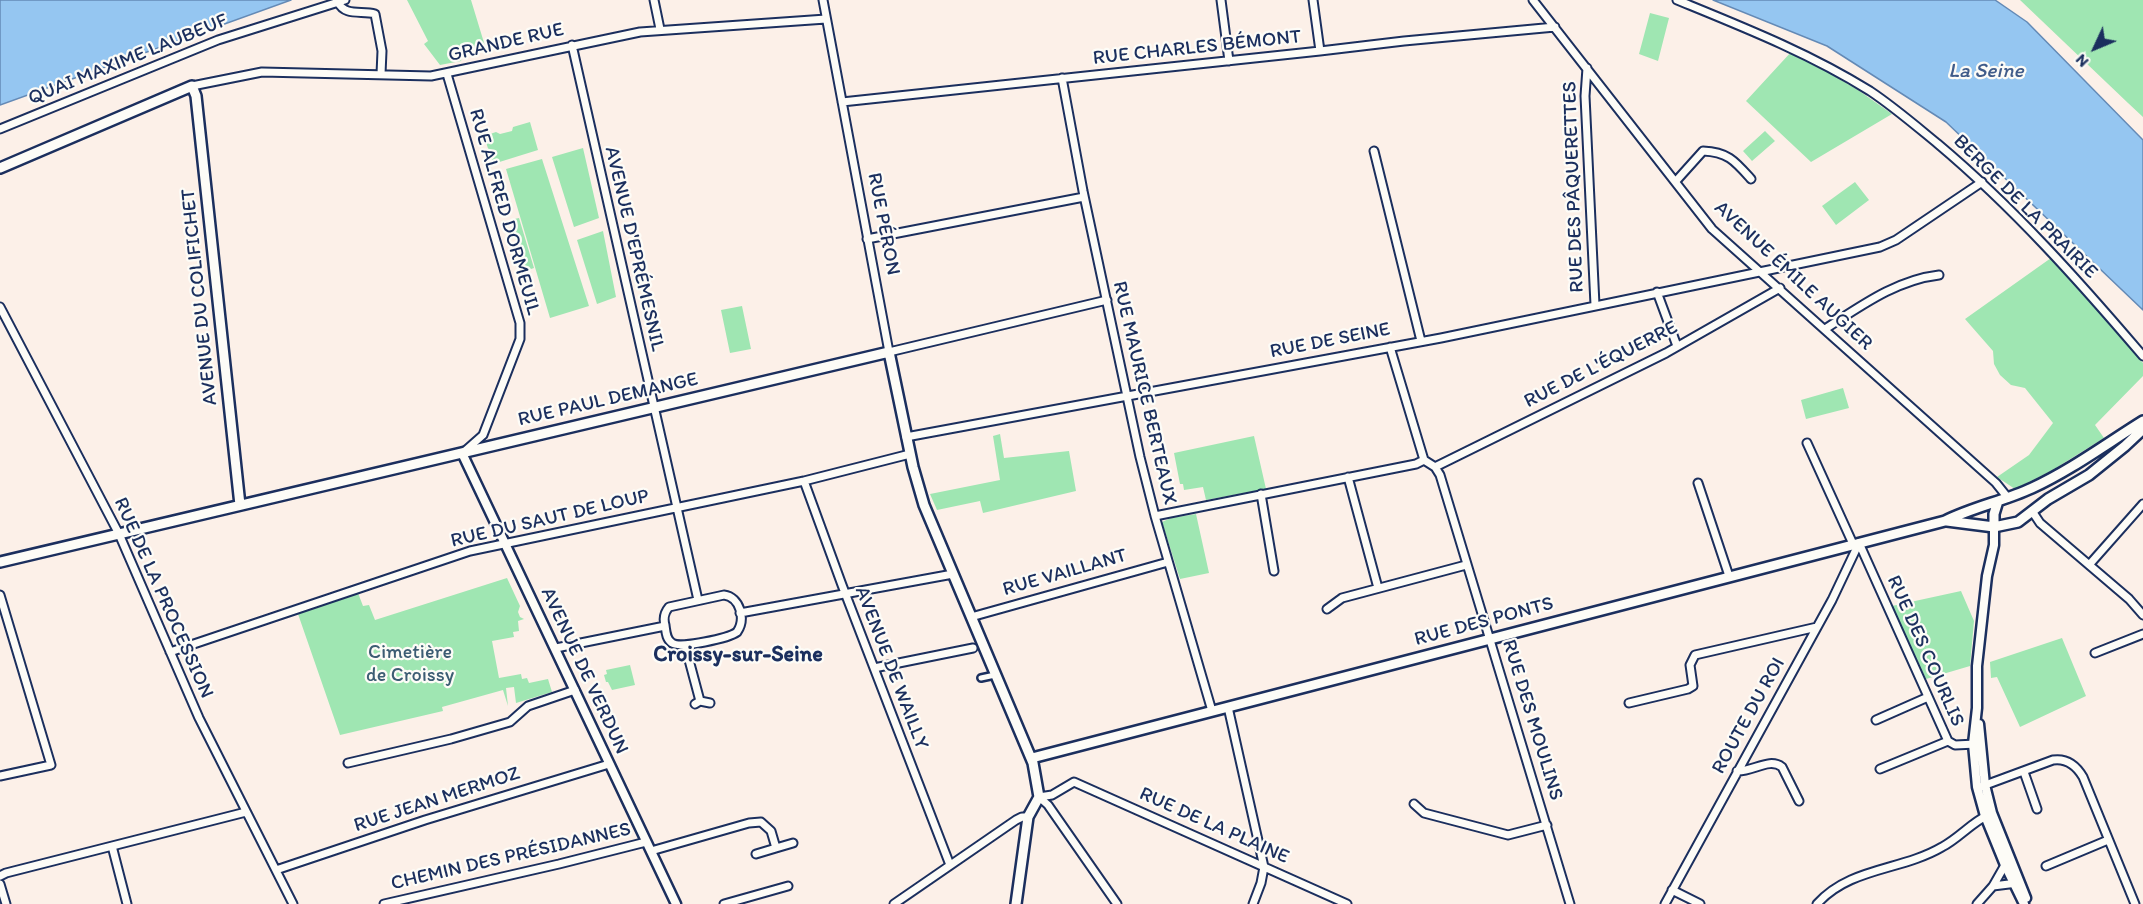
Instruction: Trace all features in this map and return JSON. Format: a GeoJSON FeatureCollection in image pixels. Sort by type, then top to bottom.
{"type":"FeatureCollection","features":[{"type":"Feature","properties":{"kind":"main road"},"geometry":{"type":"LineString","coordinates":[[0,168],[192,87]]}},
{"type":"Feature","properties":{"kind":"main road","name":"AVENUE DU COLIFICHET"},"geometry":{"type":"LineString","coordinates":[[192,87],[196,96],[240,505]]}},
{"type":"Feature","properties":{"kind":"main road","name":"RUE PAUL DEMANGE"},"geometry":{"type":"LineString","coordinates":[[0,562],[890,352]]}},
{"type":"Feature","properties":{"kind":"main road","name":"RUE PÉRON"},"geometry":{"type":"LineString","coordinates":[[890,352],[906,437],[924,505],[1032,758],[1039,797]]}},
{"type":"Feature","properties":{"kind":"main road"},"geometry":{"type":"LineString","coordinates":[[2032,511],[2021,493],[2068,469],[2143,421]]}},
{"type":"Feature","properties":{"kind":"main road"},"geometry":{"type":"LineString","coordinates":[[2003,500],[1994,514],[1994,526],[2018,522],[2048,499],[2089,476],[2143,429]]}},
{"type":"Feature","properties":{"kind":"main road","name":"RUE DES PONTS"},"geometry":{"type":"LineString","coordinates":[[1032,758],[1945,520],[2021,493]]}},
{"type":"Feature","properties":{"kind":"main road","name":"RUE DES PONTS"},"geometry":{"type":"LineString","coordinates":[[1945,520],[1994,526]]}},
{"type":"Feature","properties":{"kind":"main road"},"geometry":{"type":"LineString","coordinates":[[1016,904],[1028,818],[1039,797]]}},
{"type":"Feature","properties":{"kind":"street"},"geometry":{"type":"LineString","coordinates":[[654,0],[660,29]]}},
{"type":"Feature","properties":{"kind":"street","name":"RUE PÉRON"},"geometry":{"type":"LineString","coordinates":[[823,0],[890,352]]}},
{"type":"Feature","properties":{"kind":"street"},"geometry":{"type":"LineString","coordinates":[[1221,0],[1229,61]]}},
{"type":"Feature","properties":{"kind":"street"},"geometry":{"type":"LineString","coordinates":[[1313,0],[1320,51]]}},
{"type":"Feature","properties":{"kind":"street","name":"AVENUE ÉMILE AUGIER"},"geometry":{"type":"LineString","coordinates":[[1533,0],[1712,229],[1996,483],[2003,500]]}},
{"type":"Feature","properties":{"kind":"street","name":"BERGE DE LA PRAIRIE"},"geometry":{"type":"LineString","coordinates":[[1677,0],[1811,57],[1870,92],[1913,123],[1982,182],[2060,260],[2143,356]]}},
{"type":"Feature","properties":{"kind":"street"},"geometry":{"type":"LineString","coordinates":[[341,1],[340,8],[347,11],[375,14],[382,51],[381,74]]}},
{"type":"Feature","properties":{"kind":"street","name":"QUAI MAXIME LAUBEUF"},"geometry":{"type":"LineString","coordinates":[[0,129],[218,40],[341,1]]}},
{"type":"Feature","properties":{"kind":"street","name":"GRANDE RUE"},"geometry":{"type":"LineString","coordinates":[[192,87],[262,72],[395,76],[447,74],[572,45],[660,29],[826,19]]}},
{"type":"Feature","properties":{"kind":"street","name":"RUE CHARLES BÉMONT"},"geometry":{"type":"LineString","coordinates":[[842,102],[1404,41],[1555,27]]}},
{"type":"Feature","properties":{"kind":"street","name":"AVENUE D'EPRÉMESNIL"},"geometry":{"type":"LineString","coordinates":[[572,45],[698,600]]}},
{"type":"Feature","properties":{"kind":"street","name":"RUE DES PÂQUERETTES"},"geometry":{"type":"LineString","coordinates":[[1587,68],[1585,96],[1595,305]]}},
{"type":"Feature","properties":{"kind":"street","name":"RUE ALFRED DORMEUIL"},"geometry":{"type":"LineString","coordinates":[[447,74],[520,322],[520,339],[483,435],[462,453]]}},
{"type":"Feature","properties":{"kind":"street","name":"RUE MAURICE BERTEAUX"},"geometry":{"type":"LineString","coordinates":[[1062,78],[1084,197],[1126,396],[1155,516],[1212,711]]}},
{"type":"Feature","properties":{"kind":"street"},"geometry":{"type":"LineString","coordinates":[[1374,151],[1421,341]]}},
{"type":"Feature","properties":{"kind":"street"},"geometry":{"type":"LineString","coordinates":[[1676,181],[1703,151],[1718,152],[1735,161],[1751,178]]}},
{"type":"Feature","properties":{"kind":"street","name":"RUE DE SEINE"},"geometry":{"type":"LineString","coordinates":[[906,437],[1421,341],[1880,247],[1892,242],[1982,182]]}},
{"type":"Feature","properties":{"kind":"street"},"geometry":{"type":"LineString","coordinates":[[867,239],[1084,197]]}},
{"type":"Feature","properties":{"kind":"street"},"geometry":{"type":"LineString","coordinates":[[1825,329],[1880,293],[1921,277],[1939,275]]}},
{"type":"Feature","properties":{"kind":"street","name":"RUE DE L'ÉQUERRE"},"geometry":{"type":"LineString","coordinates":[[1435,467],[1677,346],[1780,288]]}},
{"type":"Feature","properties":{"kind":"street"},"geometry":{"type":"LineString","coordinates":[[1657,292],[1677,346]]}},
{"type":"Feature","properties":{"kind":"street","name":"RUE PAUL DEMANGE"},"geometry":{"type":"LineString","coordinates":[[890,352],[1107,300]]}},
{"type":"Feature","properties":{"kind":"street","name":"RUE DE LA PROCESSION"},"geometry":{"type":"LineString","coordinates":[[0,307],[119,534],[199,718],[293,904]]}},
{"type":"Feature","properties":{"kind":"street"},"geometry":{"type":"LineString","coordinates":[[1390,347],[1424,459],[1435,467]]}},
{"type":"Feature","properties":{"kind":"street","name":"RUE DES COURLIS"},"geometry":{"type":"LineString","coordinates":[[1807,443],[1948,741],[1955,745],[1977,744]]}},
{"type":"Feature","properties":{"kind":"street","name":"AVENUE DE VERDUN"},"geometry":{"type":"LineString","coordinates":[[462,453],[503,544],[508,549],[556,648],[676,904]]}},
{"type":"Feature","properties":{"kind":"street","name":"RUE DU SAUT DE LOUP"},"geometry":{"type":"LineString","coordinates":[[170,652],[470,551],[804,481],[910,454]]}},
{"type":"Feature","properties":{"kind":"street"},"geometry":{"type":"LineString","coordinates":[[1155,516],[1416,464],[1424,459]]}},
{"type":"Feature","properties":{"kind":"street","name":"RUE DES MOULINS"},"geometry":{"type":"LineString","coordinates":[[1435,467],[1440,475],[1570,904]]}},
{"type":"Feature","properties":{"kind":"street"},"geometry":{"type":"LineString","coordinates":[[1348,477],[1378,588]]}},
{"type":"Feature","properties":{"kind":"street","name":"AVENUE DE WAILLY"},"geometry":{"type":"LineString","coordinates":[[804,481],[950,865]]}},
{"type":"Feature","properties":{"kind":"street"},"geometry":{"type":"LineString","coordinates":[[1698,483],[1729,576]]}},
{"type":"Feature","properties":{"kind":"street"},"geometry":{"type":"LineString","coordinates":[[1261,494],[1274,571]]}},
{"type":"Feature","properties":{"kind":"street"},"geometry":{"type":"LineString","coordinates":[[2089,565],[2143,504]]}},
{"type":"Feature","properties":{"kind":"street"},"geometry":{"type":"LineString","coordinates":[[2032,511],[2040,523],[2129,599],[2143,615]]}},
{"type":"Feature","properties":{"kind":"street"},"geometry":{"type":"LineString","coordinates":[[1994,526],[1994,545],[1987,576],[1977,666],[1977,744],[1981,786],[1989,815],[2026,904]]}},
{"type":"Feature","properties":{"kind":"street","name":"ROUTE DU ROI"},"geometry":{"type":"LineString","coordinates":[[1665,904],[1832,600],[1856,543]]}},
{"type":"Feature","properties":{"kind":"street","name":"RUE VAILLANT"},"geometry":{"type":"LineString","coordinates":[[971,617],[1168,562]]}},
{"type":"Feature","properties":{"kind":"street"},"geometry":{"type":"LineString","coordinates":[[1328,609],[1342,598],[1466,566]]}},
{"type":"Feature","properties":{"kind":"street"},"geometry":{"type":"LineString","coordinates":[[740,613],[953,574]]}},
{"type":"Feature","properties":{"kind":"street"},"geometry":{"type":"LineString","coordinates":[[0,595],[51,765],[0,776]]}},
{"type":"Feature","properties":{"kind":"street"},"geometry":{"type":"LineString","coordinates":[[729,596],[737,602],[740,613],[741,626],[735,634],[685,645],[676,645],[670,641],[665,626],[664,614],[669,608],[698,600],[729,596]]}},
{"type":"Feature","properties":{"kind":"street"},"geometry":{"type":"LineString","coordinates":[[556,648],[665,626]]}},
{"type":"Feature","properties":{"kind":"street"},"geometry":{"type":"LineString","coordinates":[[1629,703],[1693,686],[1690,665],[1695,656],[1817,627]]}},
{"type":"Feature","properties":{"kind":"street"},"geometry":{"type":"LineString","coordinates":[[2095,653],[2143,634]]}},
{"type":"Feature","properties":{"kind":"street"},"geometry":{"type":"LineString","coordinates":[[685,645],[698,702],[710,703]]}},
{"type":"Feature","properties":{"kind":"street"},"geometry":{"type":"LineString","coordinates":[[874,668],[973,648]]}},
{"type":"Feature","properties":{"kind":"street"},"geometry":{"type":"LineString","coordinates":[[981,678],[996,675]]}},
{"type":"Feature","properties":{"kind":"street"},"geometry":{"type":"LineString","coordinates":[[348,763],[451,739],[510,722],[528,706],[576,690]]}},
{"type":"Feature","properties":{"kind":"street"},"geometry":{"type":"LineString","coordinates":[[1876,720],[1928,697]]}},
{"type":"Feature","properties":{"kind":"street"},"geometry":{"type":"LineString","coordinates":[[1228,707],[1264,867],[1253,904]]}},
{"type":"Feature","properties":{"kind":"street"},"geometry":{"type":"LineString","coordinates":[[1881,769],[1948,741]]}},
{"type":"Feature","properties":{"kind":"street"},"geometry":{"type":"LineString","coordinates":[[1981,786],[2053,760],[2059,759],[2074,765],[2083,777],[2135,904]]}},
{"type":"Feature","properties":{"kind":"street"},"geometry":{"type":"LineString","coordinates":[[1737,771],[1747,772],[1770,762],[1778,764],[1782,767],[1800,801]]}},
{"type":"Feature","properties":{"kind":"street","name":"RUE JEAN MERMOZ"},"geometry":{"type":"LineString","coordinates":[[276,870],[425,820],[609,764]]}},
{"type":"Feature","properties":{"kind":"street"},"geometry":{"type":"LineString","coordinates":[[2024,772],[2037,809]]}},
{"type":"Feature","properties":{"kind":"street","name":"RUE DE LA PLAINE"},"geometry":{"type":"LineString","coordinates":[[1039,797],[1052,795],[1067,784],[1074,782],[1344,903]]}},
{"type":"Feature","properties":{"kind":"street"},"geometry":{"type":"LineString","coordinates":[[1039,797],[1048,805],[1117,904]]}},
{"type":"Feature","properties":{"kind":"street"},"geometry":{"type":"LineString","coordinates":[[1414,804],[1424,813],[1508,835],[1547,825]]}},
{"type":"Feature","properties":{"kind":"street"},"geometry":{"type":"LineString","coordinates":[[0,876],[246,812]]}},
{"type":"Feature","properties":{"kind":"street"},"geometry":{"type":"LineString","coordinates":[[1817,904],[1834,888],[1851,879],[1903,865],[1944,847],[1989,815]]}},
{"type":"Feature","properties":{"kind":"street"},"geometry":{"type":"LineString","coordinates":[[894,904],[1016,820],[1022,817],[1028,818]]}},
{"type":"Feature","properties":{"kind":"street"},"geometry":{"type":"LineString","coordinates":[[651,851],[748,823],[761,822],[771,831],[776,848]]}},
{"type":"Feature","properties":{"kind":"street"},"geometry":{"type":"LineString","coordinates":[[2046,866],[2108,840]]}},
{"type":"Feature","properties":{"kind":"street","name":"CHEMIN DES PRÉSIDANNES"},"geometry":{"type":"LineString","coordinates":[[387,904],[646,842]]}},
{"type":"Feature","properties":{"kind":"street"},"geometry":{"type":"LineString","coordinates":[[756,854],[793,843]]}},
{"type":"Feature","properties":{"kind":"street"},"geometry":{"type":"LineString","coordinates":[[112,846],[127,904]]}},
{"type":"Feature","properties":{"kind":"street"},"geometry":{"type":"LineString","coordinates":[[1977,904],[2009,864]]}},
{"type":"Feature","properties":{"kind":"street"},"geometry":{"type":"LineString","coordinates":[[1992,886],[2017,883]]}},
{"type":"Feature","properties":{"kind":"street"},"geometry":{"type":"LineString","coordinates":[[0,884],[6,904]]}},
{"type":"Feature","properties":{"kind":"street"},"geometry":{"type":"LineString","coordinates":[[724,904],[788,886]]}},
{"type":"Feature","properties":{"kind":"street"},"geometry":{"type":"LineString","coordinates":[[1672,890],[1700,904]]}},
{"type":"Feature","properties":{"kind":"green space"},"geometry":{"type":"Polygon","coordinates":[[[407,0],[471,0],[485,46],[464,51],[461,61],[440,65],[424,44],[428,41],[407,0]]]}},
{"type":"Feature","properties":{"kind":"green space"},"geometry":{"type":"Polygon","coordinates":[[[2020,0],[2143,0],[2143,117],[2128,103],[2020,0]]]}},
{"type":"Feature","properties":{"kind":"green space"},"geometry":{"type":"Polygon","coordinates":[[[1650,13],[1669,18],[1658,61],[1639,54],[1650,13]]]}},
{"type":"Feature","properties":{"kind":"green space"},"geometry":{"type":"Polygon","coordinates":[[[1792,51],[1858,90],[1892,114],[1811,162],[1746,101],[1792,51]]]}},
{"type":"Feature","properties":{"kind":"green space"},"geometry":{"type":"Polygon","coordinates":[[[530,122],[538,150],[493,164],[484,136],[496,132],[500,134],[512,131],[513,127],[530,122]]]}},
{"type":"Feature","properties":{"kind":"green space"},"geometry":{"type":"Polygon","coordinates":[[[1765,131],[1775,141],[1752,161],[1743,151],[1765,131]]]}},
{"type":"Feature","properties":{"kind":"green space"},"geometry":{"type":"Polygon","coordinates":[[[583,148],[599,218],[574,227],[552,157],[583,148]]]}},
{"type":"Feature","properties":{"kind":"green space"},"geometry":{"type":"Polygon","coordinates":[[[542,159],[589,306],[550,318],[506,169],[542,159]]]}},
{"type":"Feature","properties":{"kind":"green space"},"geometry":{"type":"Polygon","coordinates":[[[1855,182],[1869,200],[1836,225],[1822,206],[1855,182]]]}},
{"type":"Feature","properties":{"kind":"green space"},"geometry":{"type":"Polygon","coordinates":[[[519,218],[534,268],[525,271],[510,220],[519,218]]]}},
{"type":"Feature","properties":{"kind":"green space"},"geometry":{"type":"Polygon","coordinates":[[[603,231],[616,297],[597,304],[577,240],[603,231]]]}},
{"type":"Feature","properties":{"kind":"green space"},"geometry":{"type":"Polygon","coordinates":[[[2051,258],[2143,363],[2143,376],[2095,425],[2104,438],[2051,471],[2015,489],[1997,477],[2029,455],[2053,423],[2025,388],[2011,385],[2000,375],[1994,364],[1993,351],[1965,319],[2051,258]]]}},
{"type":"Feature","properties":{"kind":"green space"},"geometry":{"type":"Polygon","coordinates":[[[742,306],[751,349],[730,353],[721,310],[742,306]]]}},
{"type":"Feature","properties":{"kind":"green space"},"geometry":{"type":"Polygon","coordinates":[[[1843,388],[1849,408],[1806,419],[1801,400],[1843,388]]]}},
{"type":"Feature","properties":{"kind":"green space"},"geometry":{"type":"Polygon","coordinates":[[[1000,434],[1004,458],[1069,451],[1076,491],[983,513],[980,501],[937,510],[930,494],[1000,480],[993,436],[1000,434]]]}},
{"type":"Feature","properties":{"kind":"green space"},"geometry":{"type":"Polygon","coordinates":[[[1254,436],[1266,489],[1206,500],[1203,487],[1184,490],[1183,484],[1180,484],[1174,453],[1254,436]]]}},
{"type":"Feature","properties":{"kind":"green space"},"geometry":{"type":"Polygon","coordinates":[[[1196,514],[1209,573],[1180,579],[1162,522],[1171,518],[1196,514]]]}},
{"type":"Feature","properties":{"kind":"green space","name":"Cimetière de Croissy"},"geometry":{"type":"Polygon","coordinates":[[[507,578],[520,606],[518,612],[520,617],[524,619],[518,621],[519,631],[513,632],[514,637],[492,641],[499,678],[521,674],[522,679],[527,678],[529,683],[548,679],[552,692],[516,703],[514,687],[506,688],[508,706],[503,690],[442,707],[443,711],[340,735],[298,614],[358,593],[363,606],[369,605],[375,620],[507,578]]]}},
{"type":"Feature","properties":{"kind":"green space"},"geometry":{"type":"Polygon","coordinates":[[[1961,591],[1974,621],[1970,666],[1926,679],[1892,606],[1961,591]]]}},
{"type":"Feature","properties":{"kind":"green space"},"geometry":{"type":"Polygon","coordinates":[[[2062,638],[2086,696],[2020,727],[1997,677],[1991,678],[1990,662],[2062,638]]]}},
{"type":"Feature","properties":{"kind":"green space"},"geometry":{"type":"Polygon","coordinates":[[[630,665],[635,685],[612,690],[606,682],[604,675],[607,674],[606,670],[630,665]]]}},
{"type":"Feature","properties":{"kind":"water"},"geometry":{"type":"Polygon","coordinates":[[[0,0],[291,0],[0,105],[0,0]]]}},
{"type":"Feature","properties":{"kind":"water","name":"La Seine"},"geometry":{"type":"Polygon","coordinates":[[[1713,0],[1995,0],[2027,22],[2143,140],[2143,310],[1946,122],[1827,46],[1713,0]]]}},
{"type":"Feature","properties":{"kind":"district","name":"Croissy-sur-Seine"},"geometry":{"type":"Point","coordinates":[738,655]}}]}
